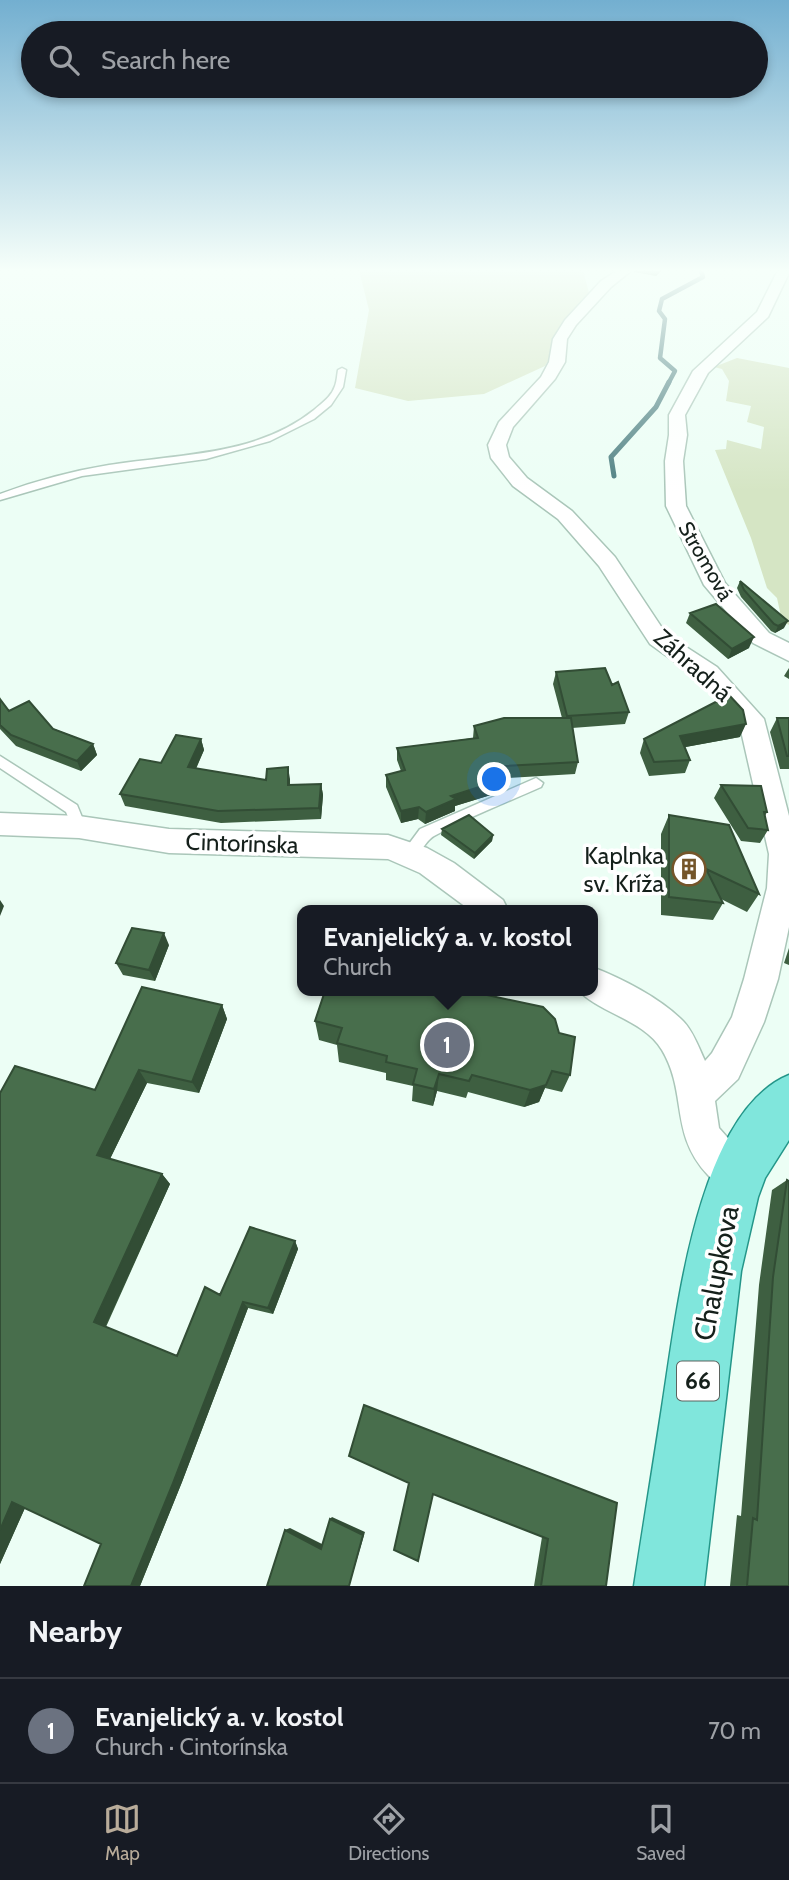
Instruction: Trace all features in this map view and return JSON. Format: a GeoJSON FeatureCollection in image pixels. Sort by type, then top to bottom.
{"type":"FeatureCollection","features":[{"type":"Feature","properties":{"kind":"main road","name":"Chalupkova"},"geometry":{"type":"LineString","coordinates":[[669,1586],[719,1240],[727,1203],[759,1137],[789,1100]]}},
{"type":"Feature","properties":{"kind":"street","name":"Záhradná"},"geometry":{"type":"LineString","coordinates":[[559,344],[557,362],[547,379],[505,426],[497,445],[500,458],[520,482],[565,515],[607,562],[657,639],[708,673],[751,719],[784,854],[782,888],[761,979],[747,1022],[725,1066],[696,1095]]}},
{"type":"Feature","properties":{"kind":"street","name":"Stromová"},"geometry":{"type":"LineString","coordinates":[[730,344],[701,371],[677,415],[678,435],[674,461],[676,506],[715,585],[761,638],[789,653]]}},
{"type":"Feature","properties":{"kind":"street","name":"Cintorínska"},"geometry":{"type":"LineString","coordinates":[[0,824],[79,827],[169,841],[388,847],[410,852],[430,862],[486,905]]}},
{"type":"Feature","properties":{"kind":"street"},"geometry":{"type":"LineString","coordinates":[[598,985],[647,1013],[673,1035],[688,1064],[701,1132],[710,1149],[737,1178]]}},
{"type":"Feature","properties":{"kind":"lane"},"geometry":{"type":"LineString","coordinates":[[0,497],[48,481],[109,468],[204,456],[239,448],[284,431],[331,403],[343,381],[342,370]]}},
{"type":"Feature","properties":{"kind":"lane"},"geometry":{"type":"LineString","coordinates":[[0,761],[72,809],[79,827]]}},
{"type":"Feature","properties":{"kind":"lane"},"geometry":{"type":"LineString","coordinates":[[410,852],[425,833],[536,783]]}},
{"type":"Feature","properties":{"kind":"green space"},"geometry":{"type":"Polygon","coordinates":[[[363,344],[558,344],[545,366],[484,394],[408,401],[355,388],[363,344]]]}},
{"type":"Feature","properties":{"kind":"green space"},"geometry":{"type":"Polygon","coordinates":[[[737,358],[789,368],[789,625],[782,621],[777,598],[767,588],[751,538],[715,450],[726,449],[727,440],[761,449],[764,427],[747,422],[751,406],[726,401],[729,381],[722,369],[714,367],[737,358]]]}},
{"type":"Feature","properties":{"kind":"building"},"geometry":{"type":"Polygon","coordinates":[[[740,581],[788,621],[778,626],[774,624],[744,590],[740,581]]]}},
{"type":"Feature","properties":{"kind":"building"},"geometry":{"type":"Polygon","coordinates":[[[716,604],[754,637],[732,649],[690,613],[716,604]]]}},
{"type":"Feature","properties":{"kind":"building"},"geometry":{"type":"Polygon","coordinates":[[[605,668],[612,685],[618,682],[629,712],[567,716],[556,672],[605,668]]]}},
{"type":"Feature","properties":{"kind":"building"},"geometry":{"type":"Polygon","coordinates":[[[729,695],[743,710],[746,724],[680,736],[690,760],[654,762],[644,739],[729,695]]]}},
{"type":"Feature","properties":{"kind":"building"},"geometry":{"type":"Polygon","coordinates":[[[0,699],[9,711],[29,701],[53,729],[93,744],[77,761],[11,735],[0,725],[0,699]]]}},
{"type":"Feature","properties":{"kind":"building"},"geometry":{"type":"Polygon","coordinates":[[[504,718],[571,718],[578,762],[487,767],[495,782],[451,796],[456,799],[426,812],[419,807],[401,811],[386,775],[405,770],[397,748],[478,738],[474,726],[504,718]]]}},
{"type":"Feature","properties":{"kind":"building"},"geometry":{"type":"Polygon","coordinates":[[[777,718],[789,718],[789,756],[787,756],[777,718]]]}},
{"type":"Feature","properties":{"kind":"building"},"geometry":{"type":"Polygon","coordinates":[[[176,735],[201,739],[188,767],[266,780],[267,769],[288,767],[288,785],[321,784],[319,808],[218,811],[120,794],[140,759],[161,763],[176,735]]]}},
{"type":"Feature","properties":{"kind":"building"},"geometry":{"type":"Polygon","coordinates":[[[721,785],[761,786],[768,830],[748,828],[721,785]]]}},
{"type":"Feature","properties":{"kind":"building"},"geometry":{"type":"Polygon","coordinates":[[[469,815],[493,835],[475,853],[442,829],[469,815]]]}},
{"type":"Feature","properties":{"kind":"building"},"geometry":{"type":"Polygon","coordinates":[[[669,815],[729,825],[759,894],[706,869],[723,903],[669,897],[669,815]]]}},
{"type":"Feature","properties":{"kind":"building"},"geometry":{"type":"Polygon","coordinates":[[[132,928],[164,933],[149,970],[116,963],[132,928]]]}},
{"type":"Feature","properties":{"kind":"building"},"geometry":{"type":"Polygon","coordinates":[[[142,987],[222,1005],[192,1082],[139,1070],[97,1155],[162,1174],[94,1322],[177,1356],[205,1287],[220,1295],[250,1227],[295,1241],[268,1308],[243,1302],[131,1586],[84,1586],[101,1544],[12,1502],[0,1530],[0,1093],[15,1066],[95,1090],[142,987]]]}},
{"type":"Feature","properties":{"kind":"building"},"geometry":{"type":"Polygon","coordinates":[[[323,996],[492,996],[543,1007],[555,1019],[559,1033],[575,1037],[570,1075],[552,1071],[546,1085],[530,1090],[472,1075],[469,1081],[439,1074],[434,1089],[413,1084],[417,1069],[386,1062],[387,1056],[337,1043],[342,1028],[315,1021],[323,996]]]}},
{"type":"Feature","properties":{"kind":"building"},"geometry":{"type":"Polygon","coordinates":[[[787,1180],[789,1586],[747,1586],[753,1518],[757,1520],[773,1277],[787,1180]]]}},
{"type":"Feature","properties":{"kind":"building"},"geometry":{"type":"Polygon","coordinates":[[[364,1405],[617,1503],[606,1586],[541,1586],[548,1539],[433,1494],[418,1561],[394,1550],[409,1483],[349,1456],[364,1405]]]}},
{"type":"Feature","properties":{"kind":"building"},"geometry":{"type":"Polygon","coordinates":[[[330,1519],[363,1535],[349,1586],[267,1586],[285,1530],[321,1549],[330,1519]]]}},
{"type":"Feature","properties":{"kind":"waterway"},"geometry":{"type":"LineString","coordinates":[[662,344],[660,358],[675,371],[668,384]]}},
{"type":"Feature","properties":{"kind":"waterway"},"geometry":{"type":"LineString","coordinates":[[614,476],[611,457],[656,407],[669,382]]}},
{"type":"Feature","properties":{"kind":"place","name":"Kaplnka sv. Kríža"},"geometry":{"type":"Point","coordinates":[689,869]}},
{"type":"Feature","properties":{"kind":"place","name":"Evanjelický a. v. kostol"},"geometry":{"type":"Point","coordinates":[447,1045]}}]}
